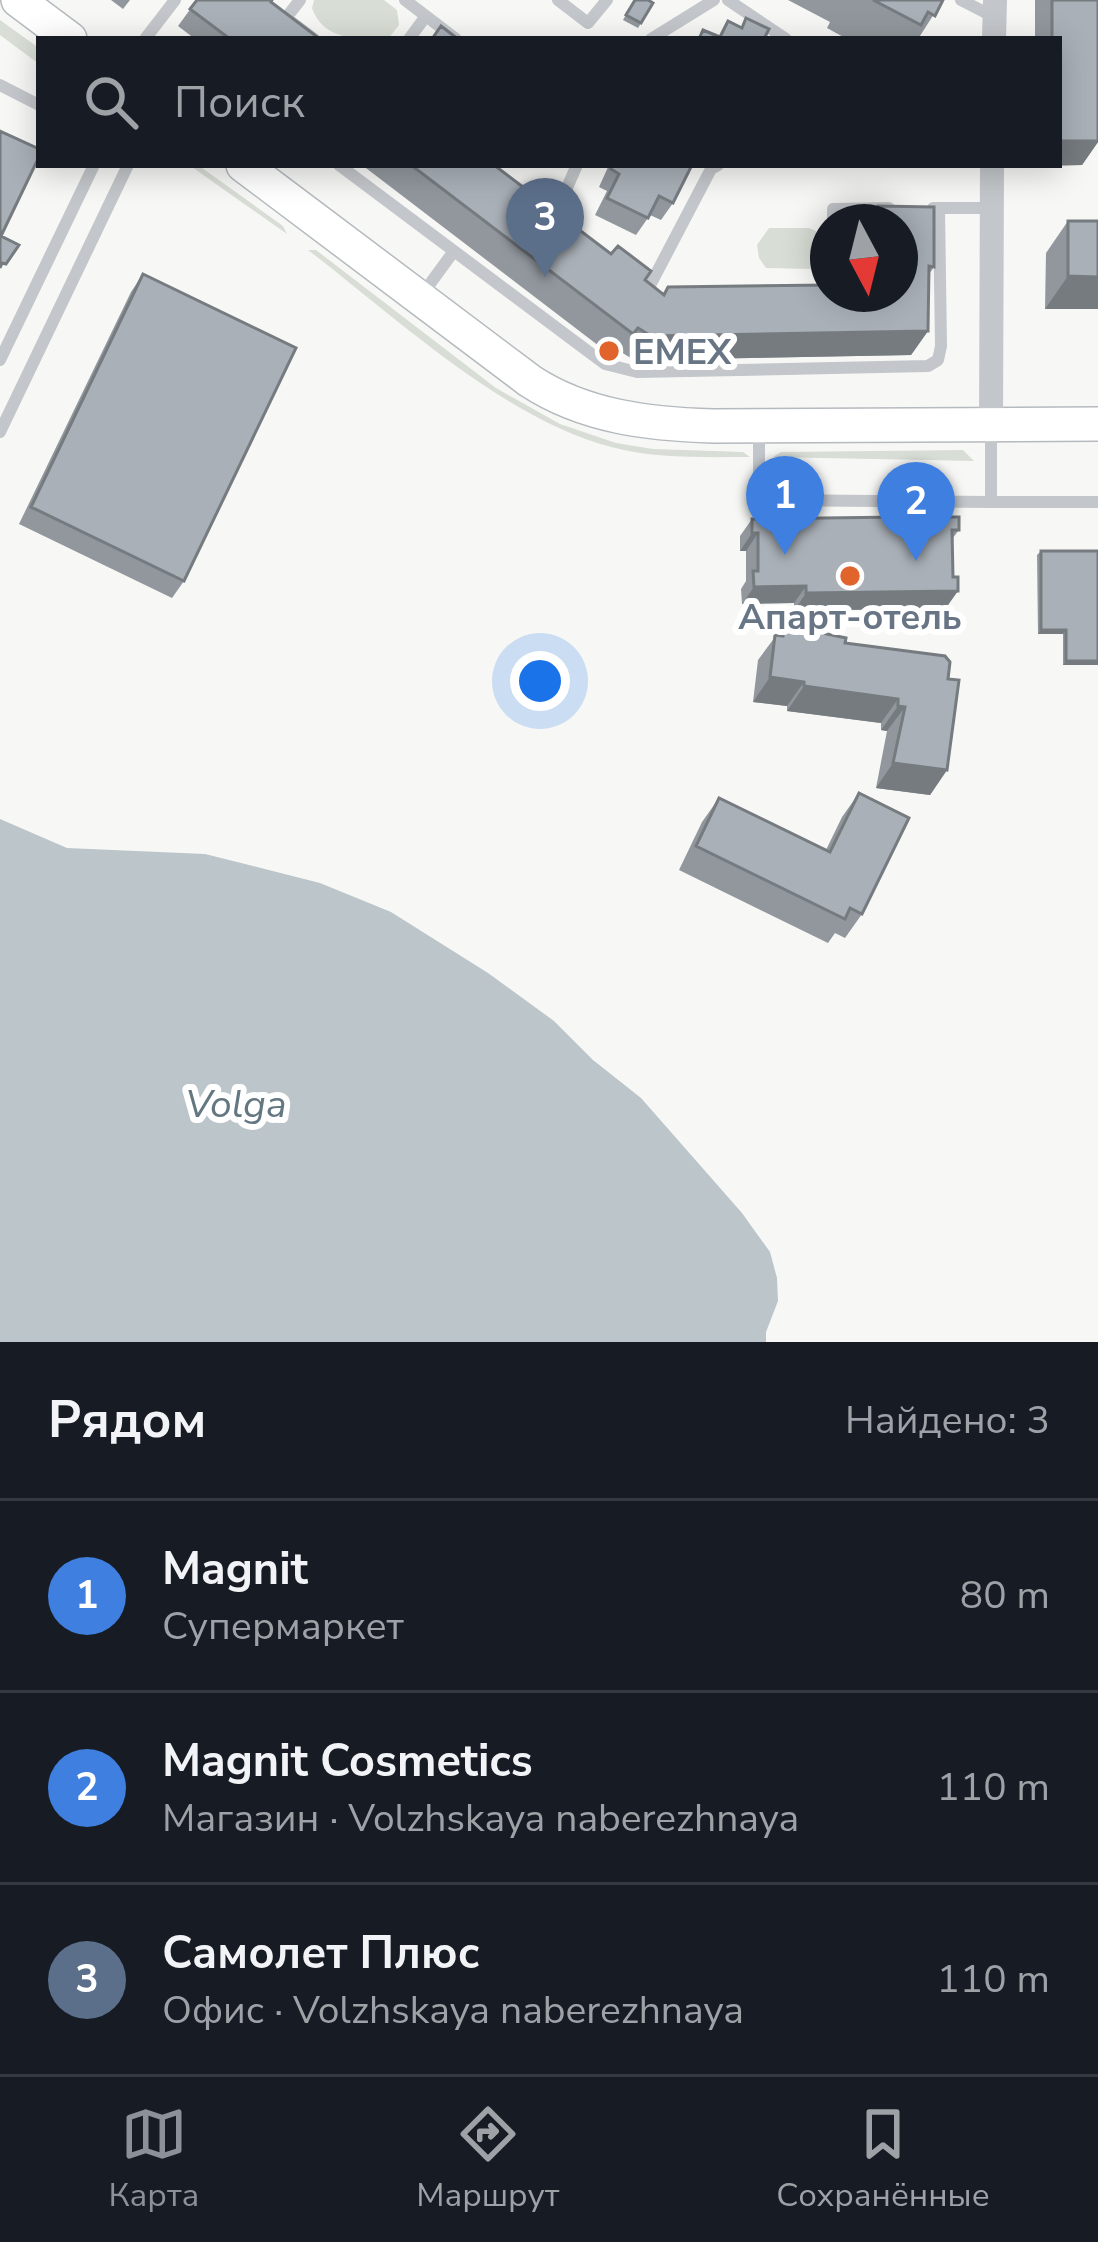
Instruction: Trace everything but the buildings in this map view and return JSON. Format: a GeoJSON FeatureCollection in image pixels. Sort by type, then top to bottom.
{"type":"FeatureCollection","features":[{"type":"Feature","properties":{"kind":"street"},"geometry":{"type":"LineString","coordinates":[[18,0],[66,36]]}},
{"type":"Feature","properties":{"kind":"street"},"geometry":{"type":"LineString","coordinates":[[247,168],[530,380],[576,405],[669,424],[1098,424]]}},
{"type":"Feature","properties":{"kind":"street"},"geometry":{"type":"LineString","coordinates":[[991,424],[992,168]]}},
{"type":"Feature","properties":{"kind":"lane"},"geometry":{"type":"LineString","coordinates":[[150,33],[175,0]]}},
{"type":"Feature","properties":{"kind":"lane"},"geometry":{"type":"LineString","coordinates":[[300,0],[286,18],[310,36]]}},
{"type":"Feature","properties":{"kind":"lane"},"geometry":{"type":"LineString","coordinates":[[405,0],[452,36]]}},
{"type":"Feature","properties":{"kind":"lane"},"geometry":{"type":"LineString","coordinates":[[559,0],[588,23],[607,0]]}},
{"type":"Feature","properties":{"kind":"lane"},"geometry":{"type":"LineString","coordinates":[[656,36],[714,0]]}},
{"type":"Feature","properties":{"kind":"lane"},"geometry":{"type":"LineString","coordinates":[[728,0],[782,36]]}},
{"type":"Feature","properties":{"kind":"lane"},"geometry":{"type":"LineString","coordinates":[[962,0],[995,19]]}},
{"type":"Feature","properties":{"kind":"lane"},"geometry":{"type":"LineString","coordinates":[[412,36],[427,16]]}},
{"type":"Feature","properties":{"kind":"lane"},"geometry":{"type":"LineString","coordinates":[[0,85],[36,103]]}},
{"type":"Feature","properties":{"kind":"lane"},"geometry":{"type":"LineString","coordinates":[[0,360],[93,168]]}},
{"type":"Feature","properties":{"kind":"lane"},"geometry":{"type":"LineString","coordinates":[[0,432],[127,168]]}},
{"type":"Feature","properties":{"kind":"lane"},"geometry":{"type":"LineString","coordinates":[[343,168],[622,370],[928,366],[938,360],[941,346],[940,208]]}},
{"type":"Feature","properties":{"kind":"lane"},"geometry":{"type":"LineString","coordinates":[[554,217],[576,168]]}},
{"type":"Feature","properties":{"kind":"lane"},"geometry":{"type":"LineString","coordinates":[[634,310],[714,168]]}},
{"type":"Feature","properties":{"kind":"lane"},"geometry":{"type":"LineString","coordinates":[[537,204],[571,229]]}},
{"type":"Feature","properties":{"kind":"lane"},"geometry":{"type":"LineString","coordinates":[[918,208],[992,208]]}},
{"type":"Feature","properties":{"kind":"lane"},"geometry":{"type":"LineString","coordinates":[[420,297],[454,251]]}},
{"type":"Feature","properties":{"kind":"lane"},"geometry":{"type":"LineString","coordinates":[[635,277],[650,288],[672,288]]}},
{"type":"Feature","properties":{"kind":"lane"},"geometry":{"type":"LineString","coordinates":[[991,424],[991,502]]}},
{"type":"Feature","properties":{"kind":"lane"},"geometry":{"type":"LineString","coordinates":[[759,426],[759,500],[1098,502]]}},
{"type":"Feature","properties":{"kind":"shaded area"},"geometry":{"type":"Polygon","coordinates":[[[314,0],[384,0],[397,10],[399,25],[390,36],[343,36],[324,27],[312,8],[314,0]]]}},
{"type":"Feature","properties":{"kind":"shaded area"},"geometry":{"type":"Polygon","coordinates":[[[0,20],[36,46],[36,62],[0,35],[0,20]]]}},
{"type":"Feature","properties":{"kind":"shaded area"},"geometry":{"type":"Polygon","coordinates":[[[193,168],[202,168],[283,226],[287,234],[193,168]]]}},
{"type":"Feature","properties":{"kind":"shaded area"},"geometry":{"type":"Polygon","coordinates":[[[769,228],[810,228],[810,269],[766,268],[757,245],[769,228]]]}},
{"type":"Feature","properties":{"kind":"shaded area"},"geometry":{"type":"Polygon","coordinates":[[[308,250],[316,250],[496,388],[560,424],[616,443],[743,452],[750,457],[645,454],[570,433],[530,414],[452,363],[308,250]]]}},
{"type":"Feature","properties":{"kind":"shaded area"},"geometry":{"type":"Polygon","coordinates":[[[963,450],[974,461],[773,457],[781,452],[963,450]]]}},
{"type":"Feature","properties":{"kind":"water","name":"Volga"},"geometry":{"type":"Polygon","coordinates":[[[0,819],[67,848],[205,854],[320,883],[391,912],[488,973],[554,1021],[641,1098],[742,1213],[770,1252],[777,1278],[778,1301],[766,1342],[0,1342],[0,819]]]}},
{"type":"Feature","properties":{"kind":"place","name":"Самолет Плюс"},"geometry":{"type":"Point","coordinates":[545,277]}},
{"type":"Feature","properties":{"kind":"place","name":"EMEX"},"geometry":{"type":"Point","coordinates":[609,351]}},
{"type":"Feature","properties":{"kind":"place","name":"Magnit"},"geometry":{"type":"Point","coordinates":[785,555]}},
{"type":"Feature","properties":{"kind":"place","name":"Magnit Cosmetics"},"geometry":{"type":"Point","coordinates":[916,561]}},
{"type":"Feature","properties":{"kind":"place","name":"Апарт-отель"},"geometry":{"type":"Point","coordinates":[850,576]}}]}
